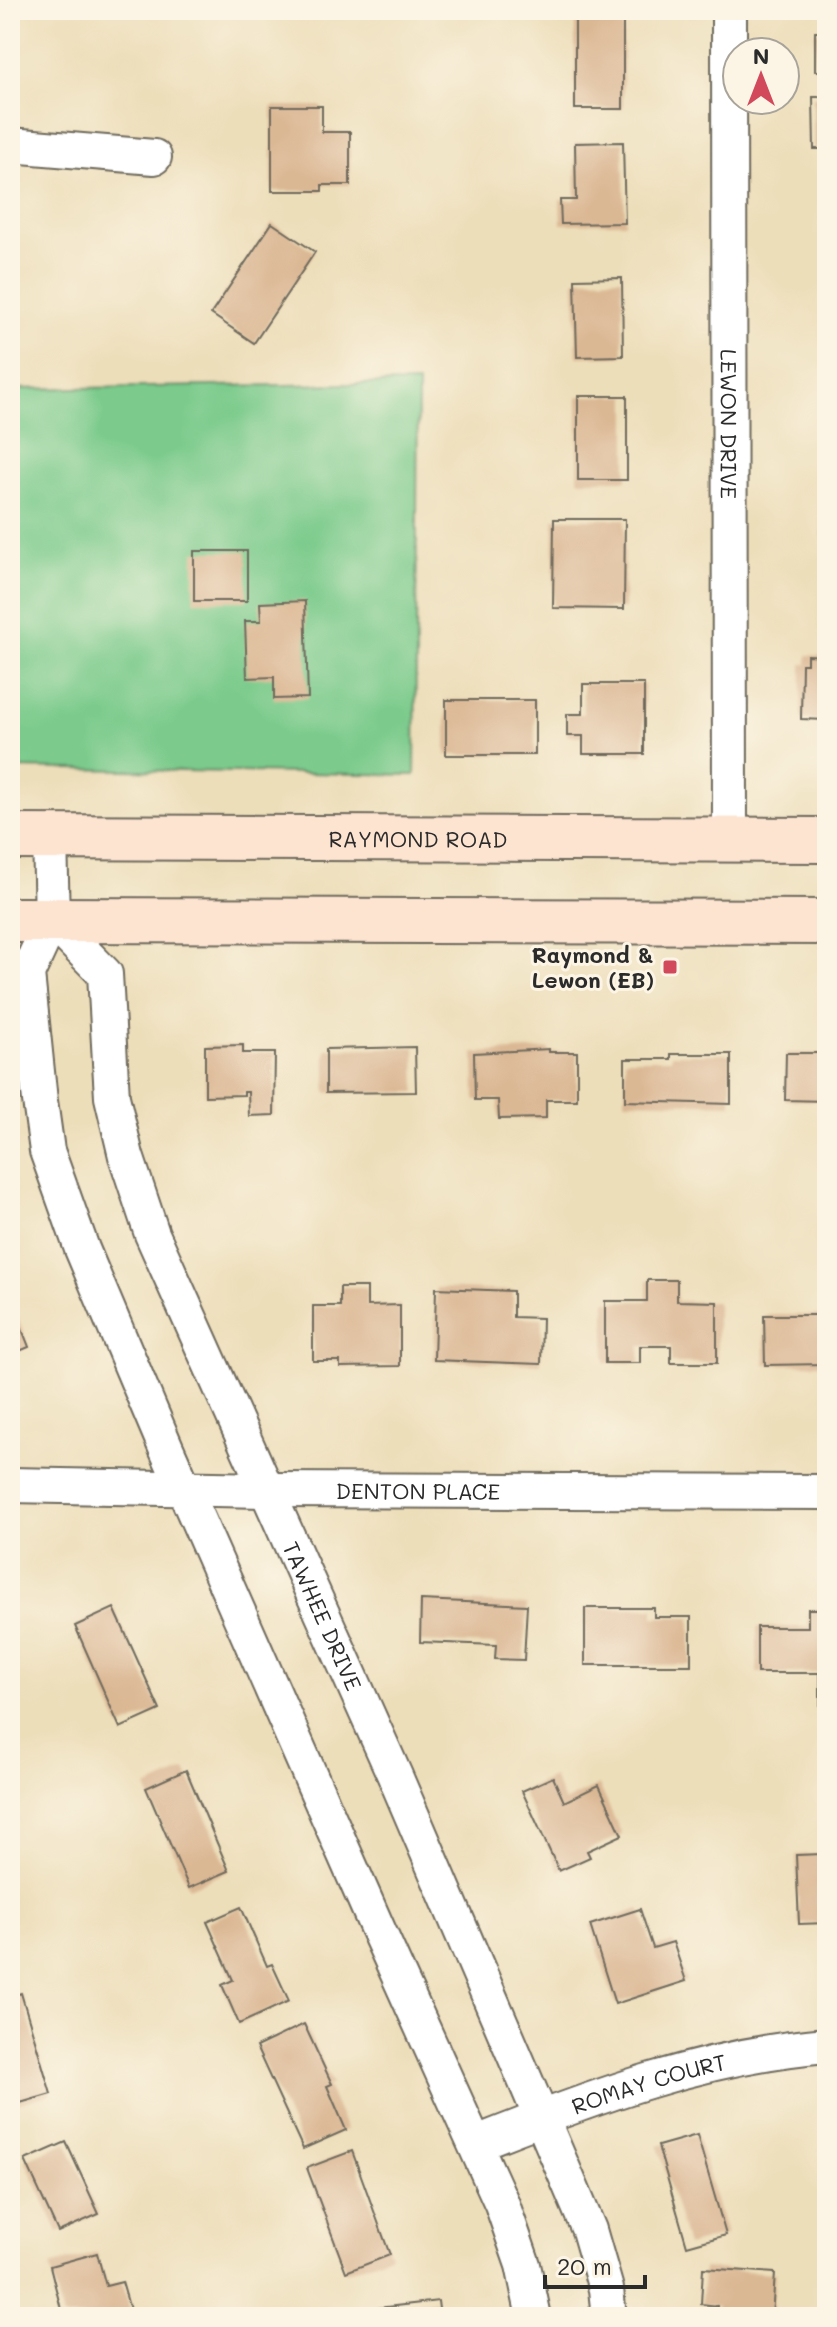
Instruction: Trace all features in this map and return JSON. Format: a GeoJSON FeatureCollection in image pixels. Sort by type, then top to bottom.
{"type":"FeatureCollection","features":[{"type":"Feature","properties":{"kind":"main road","name":"RAYMOND ROAD"},"geometry":{"type":"LineString","coordinates":[[30,837],[827,840]]}},
{"type":"Feature","properties":{"kind":"main road"},"geometry":{"type":"LineString","coordinates":[[31,920],[827,922]]}},
{"type":"Feature","properties":{"kind":"street","name":"LEWON DRIVE"},"geometry":{"type":"LineString","coordinates":[[729,10],[730,839]]}},
{"type":"Feature","properties":{"kind":"street"},"geometry":{"type":"LineString","coordinates":[[10,145],[154,157]]}},
{"type":"Feature","properties":{"kind":"street"},"geometry":{"type":"LineString","coordinates":[[30,837],[31,920],[27,974],[47,1151],[82,1249],[184,1489],[373,1918],[477,2143],[523,2265],[534,2317]]}},
{"type":"Feature","properties":{"kind":"street","name":"TAWHEE DRIVE"},"geometry":{"type":"LineString","coordinates":[[31,920],[105,974],[112,1097],[126,1156],[152,1234],[395,1776],[589,2230],[606,2289],[609,2317]]}},
{"type":"Feature","properties":{"kind":"street","name":"DENTON PLACE"},"geometry":{"type":"LineString","coordinates":[[10,1485],[268,1490],[827,1492]]}},
{"type":"Feature","properties":{"kind":"street","name":"ROMAY COURT"},"geometry":{"type":"LineString","coordinates":[[477,2143],[618,2089],[727,2061],[827,2045]]}},
{"type":"Feature","properties":{"kind":"green space"},"geometry":{"type":"Polygon","coordinates":[[[418,383],[415,775],[10,768],[10,389],[418,383]]]}},
{"type":"Feature","properties":{"kind":"building"},"geometry":{"type":"Polygon","coordinates":[[[575,10],[623,10],[623,109],[575,109],[575,10]]]}},
{"type":"Feature","properties":{"kind":"building"},"geometry":{"type":"Polygon","coordinates":[[[815,32],[827,32],[827,71],[815,71],[815,32]]]}},
{"type":"Feature","properties":{"kind":"building"},"geometry":{"type":"Polygon","coordinates":[[[813,97],[827,97],[827,149],[814,149],[813,97]]]}},
{"type":"Feature","properties":{"kind":"building"},"geometry":{"type":"Polygon","coordinates":[[[272,106],[322,106],[322,132],[350,132],[350,185],[322,185],[322,191],[272,191],[272,106]]]}},
{"type":"Feature","properties":{"kind":"building"},"geometry":{"type":"Polygon","coordinates":[[[623,142],[625,223],[561,224],[560,200],[576,200],[575,143],[623,142]]]}},
{"type":"Feature","properties":{"kind":"building"},"geometry":{"type":"Polygon","coordinates":[[[272,223],[315,252],[254,343],[211,314],[272,223]]]}},
{"type":"Feature","properties":{"kind":"building"},"geometry":{"type":"Polygon","coordinates":[[[622,278],[623,356],[577,357],[575,279],[622,278]]]}},
{"type":"Feature","properties":{"kind":"building"},"geometry":{"type":"Polygon","coordinates":[[[578,396],[627,396],[627,480],[578,480],[578,396]]]}},
{"type":"Feature","properties":{"kind":"building"},"geometry":{"type":"Polygon","coordinates":[[[822,455],[827,455],[827,538],[822,538],[822,455]]]}},
{"type":"Feature","properties":{"kind":"building"},"geometry":{"type":"Polygon","coordinates":[[[554,519],[625,519],[624,609],[553,608],[554,519]]]}},
{"type":"Feature","properties":{"kind":"building"},"geometry":{"type":"Polygon","coordinates":[[[194,551],[247,551],[247,601],[194,601],[194,551]]]}},
{"type":"Feature","properties":{"kind":"building"},"geometry":{"type":"Polygon","coordinates":[[[305,601],[308,698],[274,699],[274,677],[247,678],[245,621],[261,621],[260,603],[305,601]]]}},
{"type":"Feature","properties":{"kind":"building"},"geometry":{"type":"Polygon","coordinates":[[[807,655],[827,656],[827,720],[801,719],[802,664],[807,664],[807,655]]]}},
{"type":"Feature","properties":{"kind":"building"},"geometry":{"type":"Polygon","coordinates":[[[583,684],[644,684],[644,754],[583,754],[583,736],[567,736],[567,714],[583,714],[583,684]]]}},
{"type":"Feature","properties":{"kind":"building"},"geometry":{"type":"Polygon","coordinates":[[[446,700],[535,700],[535,755],[446,755],[446,700]]]}},
{"type":"Feature","properties":{"kind":"building"},"geometry":{"type":"Polygon","coordinates":[[[243,1045],[243,1053],[275,1053],[274,1115],[249,1116],[248,1092],[244,1095],[205,1096],[205,1046],[243,1045]]]}},
{"type":"Feature","properties":{"kind":"building"},"geometry":{"type":"Polygon","coordinates":[[[415,1047],[416,1092],[326,1093],[326,1049],[415,1047]]]}},
{"type":"Feature","properties":{"kind":"building"},"geometry":{"type":"Polygon","coordinates":[[[549,1049],[549,1052],[577,1052],[577,1100],[546,1100],[546,1118],[499,1119],[498,1100],[475,1100],[474,1053],[549,1049]]]}},
{"type":"Feature","properties":{"kind":"building"},"geometry":{"type":"Polygon","coordinates":[[[786,1053],[827,1053],[827,1101],[785,1100],[786,1053]]]}},
{"type":"Feature","properties":{"kind":"building"},"geometry":{"type":"Polygon","coordinates":[[[671,1054],[731,1054],[731,1104],[625,1101],[625,1059],[671,1059],[671,1054]]]}},
{"type":"Feature","properties":{"kind":"building"},"geometry":{"type":"Polygon","coordinates":[[[647,1280],[677,1280],[677,1301],[717,1302],[717,1363],[671,1363],[671,1346],[640,1346],[640,1363],[605,1363],[605,1301],[647,1301],[647,1280]]]}},
{"type":"Feature","properties":{"kind":"building"},"geometry":{"type":"Polygon","coordinates":[[[340,1287],[367,1287],[367,1306],[400,1305],[400,1366],[340,1367],[340,1361],[313,1361],[313,1306],[340,1306],[340,1287]]]}},
{"type":"Feature","properties":{"kind":"building"},"geometry":{"type":"Polygon","coordinates":[[[436,1288],[513,1291],[513,1317],[542,1318],[541,1364],[434,1360],[436,1288]]]}},
{"type":"Feature","properties":{"kind":"building"},"geometry":{"type":"Polygon","coordinates":[[[10,1299],[29,1347],[10,1355],[10,1299]]]}},
{"type":"Feature","properties":{"kind":"building"},"geometry":{"type":"Polygon","coordinates":[[[764,1315],[827,1315],[827,1364],[765,1365],[764,1315]]]}},
{"type":"Feature","properties":{"kind":"building"},"geometry":{"type":"Polygon","coordinates":[[[421,1600],[527,1605],[524,1660],[495,1659],[496,1645],[420,1642],[421,1600]]]}},
{"type":"Feature","properties":{"kind":"building"},"geometry":{"type":"Polygon","coordinates":[[[114,1608],[160,1710],[120,1728],[75,1626],[114,1608]]]}},
{"type":"Feature","properties":{"kind":"building"},"geometry":{"type":"Polygon","coordinates":[[[585,1608],[654,1608],[654,1617],[691,1617],[691,1665],[585,1665],[585,1608]]]}},
{"type":"Feature","properties":{"kind":"building"},"geometry":{"type":"Polygon","coordinates":[[[808,1609],[827,1609],[827,1712],[820,1712],[820,1673],[757,1673],[757,1627],[808,1627],[808,1609]]]}},
{"type":"Feature","properties":{"kind":"building"},"geometry":{"type":"Polygon","coordinates":[[[186,1770],[229,1871],[189,1888],[146,1788],[186,1770]]]}},
{"type":"Feature","properties":{"kind":"building"},"geometry":{"type":"Polygon","coordinates":[[[553,1777],[564,1802],[599,1785],[622,1835],[587,1851],[590,1857],[559,1871],[522,1791],[553,1777]]]}},
{"type":"Feature","properties":{"kind":"building"},"geometry":{"type":"Polygon","coordinates":[[[823,1854],[824,1872],[827,1872],[827,1923],[799,1924],[796,1855],[823,1854]]]}},
{"type":"Feature","properties":{"kind":"building"},"geometry":{"type":"Polygon","coordinates":[[[241,1907],[267,1966],[272,1964],[289,2001],[239,2024],[222,1985],[233,1980],[207,1922],[241,1907]]]}},
{"type":"Feature","properties":{"kind":"building"},"geometry":{"type":"Polygon","coordinates":[[[640,1909],[653,1948],[673,1942],[686,1981],[615,2004],[590,1925],[640,1909]]]}},
{"type":"Feature","properties":{"kind":"building"},"geometry":{"type":"Polygon","coordinates":[[[21,1993],[51,2094],[10,2106],[10,1997],[21,1993]]]}},
{"type":"Feature","properties":{"kind":"building"},"geometry":{"type":"Polygon","coordinates":[[[304,2024],[332,2084],[327,2086],[346,2130],[303,2149],[256,2047],[304,2024]]]}},
{"type":"Feature","properties":{"kind":"building"},"geometry":{"type":"Polygon","coordinates":[[[697,2135],[726,2235],[687,2246],[658,2146],[697,2135]]]}},
{"type":"Feature","properties":{"kind":"building"},"geometry":{"type":"Polygon","coordinates":[[[66,2142],[99,2214],[58,2232],[25,2160],[66,2142]]]}},
{"type":"Feature","properties":{"kind":"building"},"geometry":{"type":"Polygon","coordinates":[[[352,2151],[390,2255],[346,2272],[307,2168],[352,2151]]]}},
{"type":"Feature","properties":{"kind":"building"},"geometry":{"type":"Polygon","coordinates":[[[97,2253],[106,2286],[122,2282],[131,2313],[118,2317],[63,2317],[50,2266],[97,2253]]]}},
{"type":"Feature","properties":{"kind":"building"},"geometry":{"type":"Polygon","coordinates":[[[703,2268],[775,2273],[772,2317],[717,2317],[717,2306],[701,2304],[703,2268]]]}},
{"type":"Feature","properties":{"kind":"building"},"geometry":{"type":"Polygon","coordinates":[[[438,2301],[440,2317],[379,2317],[378,2308],[438,2301]]]}},
{"type":"Feature","properties":{"kind":"place","name":"Raymond & Lewon (EB)"},"geometry":{"type":"Point","coordinates":[670,967]}}]}
